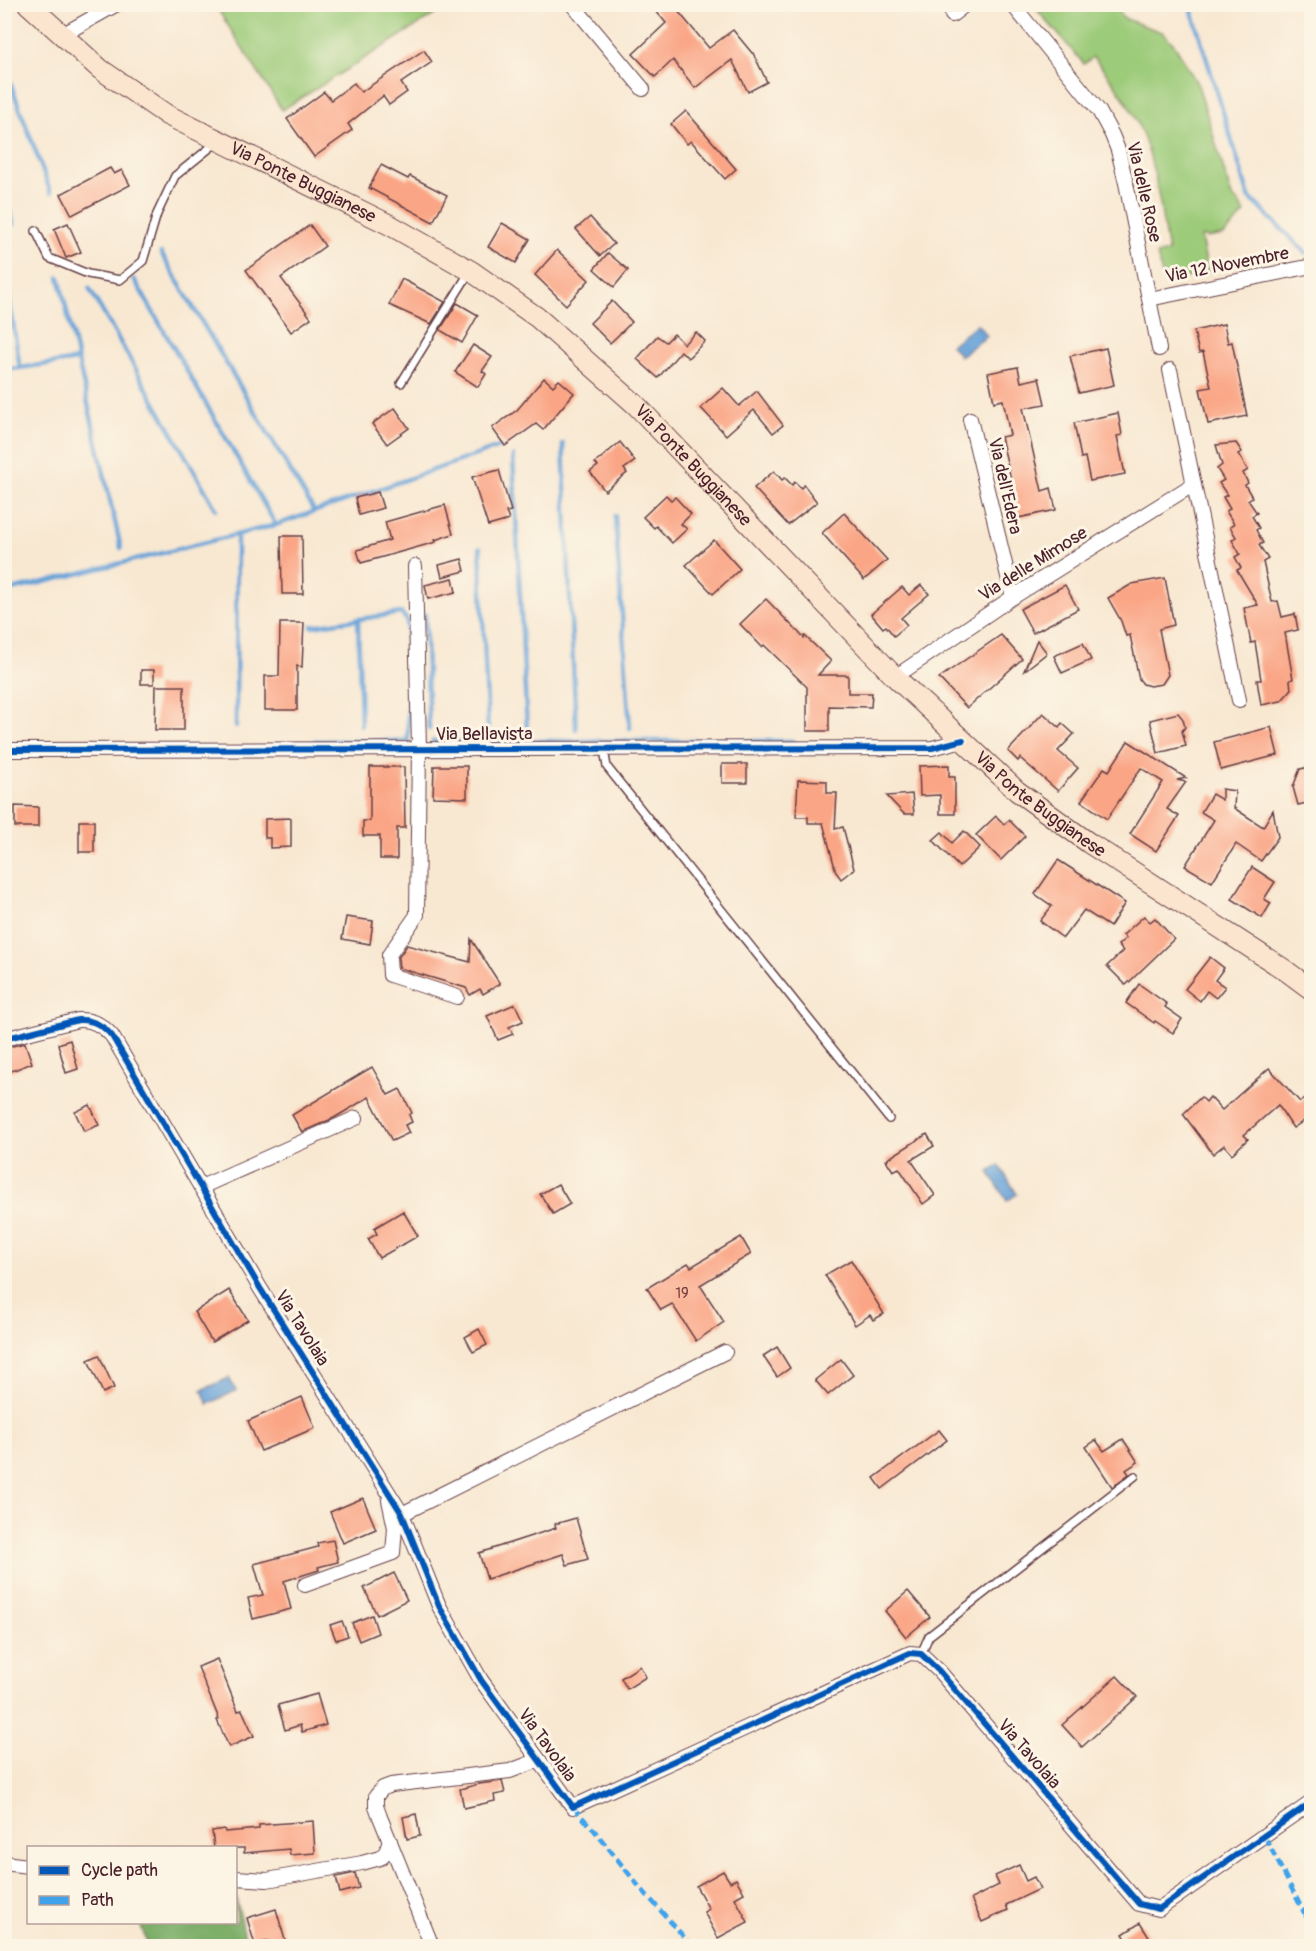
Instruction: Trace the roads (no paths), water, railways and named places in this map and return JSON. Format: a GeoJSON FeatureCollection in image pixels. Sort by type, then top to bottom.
{"type":"FeatureCollection","features":[{"type":"Feature","properties":{"kind":"main road","name":"Via Ponte Buggianese"},"geometry":{"type":"LineString","coordinates":[[28,4],[100,69],[167,114],[390,225],[471,271],[537,318],[636,405],[895,677],[1017,791],[1089,843],[1286,970],[1311,990]]}},
{"type":"Feature","properties":{"kind":"street"},"geometry":{"type":"LineString","coordinates":[[62,35],[117,4]]}},
{"type":"Feature","properties":{"kind":"street"},"geometry":{"type":"LineString","coordinates":[[572,4],[643,88]]}},
{"type":"Feature","properties":{"kind":"street"},"geometry":{"type":"LineString","coordinates":[[952,15],[966,4]]}},
{"type":"Feature","properties":{"kind":"street","name":"Via delle Rose"},"geometry":{"type":"LineString","coordinates":[[1012,4],[1092,102],[1112,135],[1123,166],[1159,349]]}},
{"type":"Feature","properties":{"kind":"street","name":"Via 12 Novembre"},"geometry":{"type":"LineString","coordinates":[[1149,299],[1311,266]]}},
{"type":"Feature","properties":{"kind":"street"},"geometry":{"type":"LineString","coordinates":[[1170,370],[1239,700]]}},
{"type":"Feature","properties":{"kind":"street","name":"Via dell'Edera"},"geometry":{"type":"LineString","coordinates":[[970,419],[1013,597]]}},
{"type":"Feature","properties":{"kind":"street","name":"Via delle Mimose"},"geometry":{"type":"LineString","coordinates":[[895,677],[1013,597],[1194,484]]}},
{"type":"Feature","properties":{"kind":"street"},"geometry":{"type":"LineString","coordinates":[[415,566],[419,749],[417,915],[389,955],[390,975],[457,997]]}},
{"type":"Feature","properties":{"kind":"street","name":"Via Bellavista"},"geometry":{"type":"LineString","coordinates":[[4,750],[932,748],[963,740]]}},
{"type":"Feature","properties":{"kind":"street","name":"Via Tavolaia"},"geometry":{"type":"LineString","coordinates":[[4,1039],[78,1020],[87,1020],[101,1026],[112,1035],[260,1288],[402,1514],[439,1606],[482,1680],[573,1807],[910,1653],[921,1654],[939,1671],[1138,1904],[1159,1909],[1311,1802]]}},
{"type":"Feature","properties":{"kind":"street"},"geometry":{"type":"LineString","coordinates":[[201,1187],[356,1119]]}},
{"type":"Feature","properties":{"kind":"street"},"geometry":{"type":"LineString","coordinates":[[402,1514],[725,1352]]}},
{"type":"Feature","properties":{"kind":"street"},"geometry":{"type":"LineString","coordinates":[[305,1585],[393,1553],[395,1528],[387,1490]]}},
{"type":"Feature","properties":{"kind":"street"},"geometry":{"type":"LineString","coordinates":[[432,1947],[376,1806],[376,1796],[383,1788],[390,1785],[510,1771],[538,1760]]}},
{"type":"Feature","properties":{"kind":"street"},"geometry":{"type":"LineString","coordinates":[[237,1878],[267,1880],[362,1863],[380,1858],[386,1852],[390,1841]]}},
{"type":"Feature","properties":{"kind":"street"},"geometry":{"type":"LineString","coordinates":[[4,1863],[27,1866]]}},
{"type":"Feature","properties":{"kind":"lane"},"geometry":{"type":"LineString","coordinates":[[36,231],[49,258],[88,274],[120,280],[143,261],[157,214],[175,176],[220,140]]}},
{"type":"Feature","properties":{"kind":"lane"},"geometry":{"type":"LineString","coordinates":[[401,383],[471,271]]}},
{"type":"Feature","properties":{"kind":"lane"},"geometry":{"type":"LineString","coordinates":[[604,749],[607,767],[889,1119]]}},
{"type":"Feature","properties":{"kind":"lane"},"geometry":{"type":"LineString","coordinates":[[921,1654],[929,1636],[1135,1476]]}},
{"type":"Feature","properties":{"kind":"water"},"geometry":{"type":"Polygon","coordinates":[[[977,324],[987,336],[960,356],[951,345],[977,324]]]}},
{"type":"Feature","properties":{"kind":"water"},"geometry":{"type":"Polygon","coordinates":[[[999,1165],[1017,1194],[1007,1201],[989,1172],[999,1165]]]}},
{"type":"Feature","properties":{"kind":"water"},"geometry":{"type":"Polygon","coordinates":[[[229,1378],[236,1391],[208,1404],[202,1390],[229,1378]]]}},
{"type":"Feature","properties":{"kind":"waterway"},"geometry":{"type":"LineString","coordinates":[[1186,4],[1192,11],[1249,197],[1306,253]]}},
{"type":"Feature","properties":{"kind":"waterway"},"geometry":{"type":"LineString","coordinates":[[4,66],[51,193]]}},
{"type":"Feature","properties":{"kind":"waterway"},"geometry":{"type":"LineString","coordinates":[[4,197],[14,224],[4,226]]}},
{"type":"Feature","properties":{"kind":"waterway"},"geometry":{"type":"LineString","coordinates":[[161,253],[314,511]]}},
{"type":"Feature","properties":{"kind":"waterway"},"geometry":{"type":"LineString","coordinates":[[4,264],[20,368]]}},
{"type":"Feature","properties":{"kind":"waterway"},"geometry":{"type":"LineString","coordinates":[[59,277],[121,548]]}},
{"type":"Feature","properties":{"kind":"waterway"},"geometry":{"type":"LineString","coordinates":[[134,279],[276,525]]}},
{"type":"Feature","properties":{"kind":"waterway"},"geometry":{"type":"LineString","coordinates":[[89,288],[216,509]]}},
{"type":"Feature","properties":{"kind":"waterway"},"geometry":{"type":"LineString","coordinates":[[4,370],[78,360]]}},
{"type":"Feature","properties":{"kind":"waterway"},"geometry":{"type":"LineString","coordinates":[[563,444],[576,729]]}},
{"type":"Feature","properties":{"kind":"waterway"},"geometry":{"type":"LineString","coordinates":[[4,592],[276,525],[499,447]]}},
{"type":"Feature","properties":{"kind":"waterway"},"geometry":{"type":"LineString","coordinates":[[513,456],[527,730]]}},
{"type":"Feature","properties":{"kind":"waterway"},"geometry":{"type":"LineString","coordinates":[[615,516],[630,728]]}},
{"type":"Feature","properties":{"kind":"waterway"},"geometry":{"type":"LineString","coordinates":[[236,726],[237,538]]}},
{"type":"Feature","properties":{"kind":"waterway"},"geometry":{"type":"LineString","coordinates":[[480,548],[488,730]]}},
{"type":"Feature","properties":{"kind":"waterway"},"geometry":{"type":"LineString","coordinates":[[4,565],[6,592]]}},
{"type":"Feature","properties":{"kind":"waterway"},"geometry":{"type":"LineString","coordinates":[[312,626],[401,613],[407,620],[408,741],[315,741]]}},
{"type":"Feature","properties":{"kind":"waterway"},"geometry":{"type":"LineString","coordinates":[[425,614],[429,729]]}},
{"type":"Feature","properties":{"kind":"waterway"},"geometry":{"type":"LineString","coordinates":[[358,619],[361,725]]}},
{"type":"Feature","properties":{"kind":"waterway"},"geometry":{"type":"LineString","coordinates":[[433,741],[793,741]]}}]}
